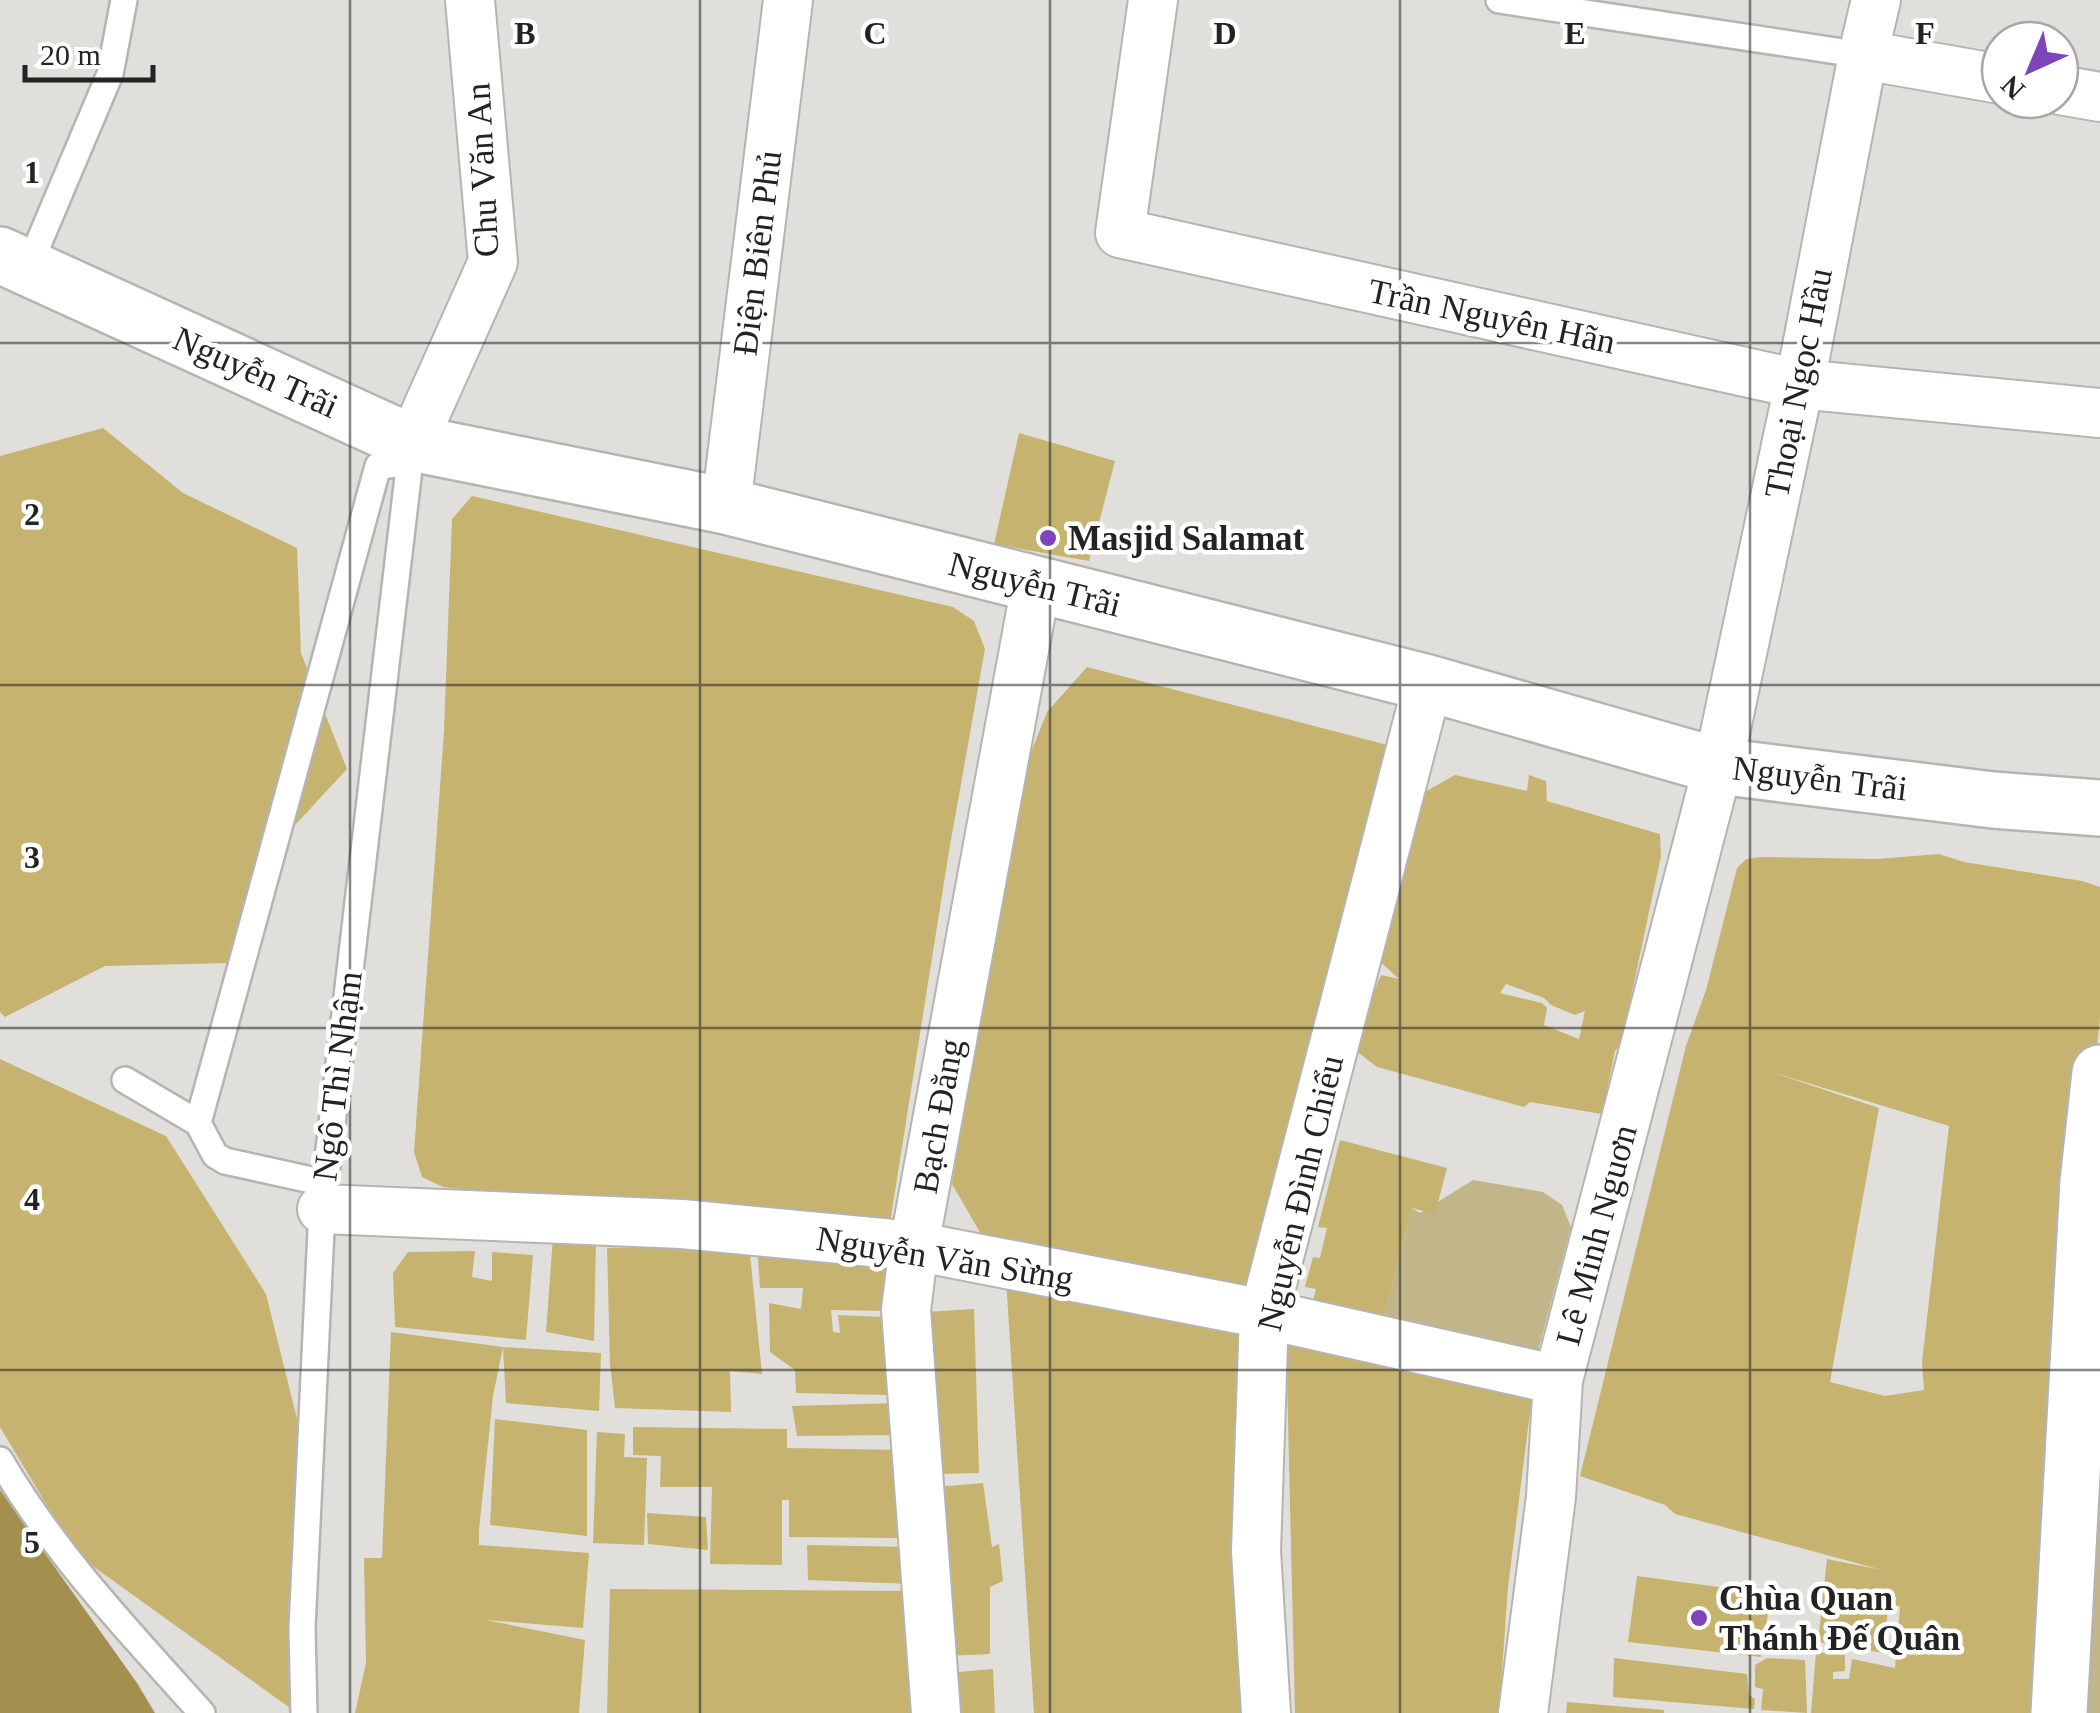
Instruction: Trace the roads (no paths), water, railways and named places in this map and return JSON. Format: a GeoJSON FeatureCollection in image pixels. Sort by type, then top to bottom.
{"type":"FeatureCollection","features":[{"type":"Feature","properties":{"kind":"street","name":"Chu Văn An"},"geometry":{"type":"LineString","coordinates":[[410,453],[493,262],[470,0]]}},
{"type":"Feature","properties":{"kind":"street","name":"Điện Biên Phủ"},"geometry":{"type":"LineString","coordinates":[[726,506],[788,0]]}},
{"type":"Feature","properties":{"kind":"street","name":"Trần Nguyên Hãn"},"geometry":{"type":"LineString","coordinates":[[1153,0],[1120,234],[1800,384],[2100,413]]}},
{"type":"Feature","properties":{"kind":"street","name":"Thoại Ngọc Hầu"},"geometry":{"type":"LineString","coordinates":[[1718,766],[1800,384],[1876,0]]}},
{"type":"Feature","properties":{"kind":"street"},"geometry":{"type":"LineString","coordinates":[[1863,55],[1980,75]]}},
{"type":"Feature","properties":{"kind":"street","name":"Nguyễn Trãi"},"geometry":{"type":"LineString","coordinates":[[14,262],[410,453],[726,506],[1428,684],[1718,766],[1992,800],[2100,808]]}},
{"type":"Feature","properties":{"kind":"street","name":"Bạch Đằng"},"geometry":{"type":"LineString","coordinates":[[936,1713],[906,1310],[914,1246],[1036,585]]}},
{"type":"Feature","properties":{"kind":"street","name":"Nguyễn Đình Chiểu"},"geometry":{"type":"LineString","coordinates":[[1266,1713],[1256,1551],[1264,1314],[1428,684]]}},
{"type":"Feature","properties":{"kind":"street","name":"Lê Minh Nguơn"},"geometry":{"type":"LineString","coordinates":[[1523,1713],[1552,1497],[1558,1380],[1718,766]]}},
{"type":"Feature","properties":{"kind":"street"},"geometry":{"type":"LineString","coordinates":[[2059,1713],[2100,1073]]}},
{"type":"Feature","properties":{"kind":"street","name":"Nguyễn Văn Sừng"},"geometry":{"type":"LineString","coordinates":[[323,1196],[914,1246],[1264,1314],[1558,1380]]}},
{"type":"Feature","properties":{"kind":"lane"},"geometry":{"type":"LineString","coordinates":[[14,262],[110,74],[124,0]]}},
{"type":"Feature","properties":{"kind":"lane"},"geometry":{"type":"LineString","coordinates":[[1499,0],[1863,55]]}},
{"type":"Feature","properties":{"kind":"lane"},"geometry":{"type":"LineString","coordinates":[[198,1122],[378,466],[410,453]]}},
{"type":"Feature","properties":{"kind":"lane","name":"Ngô Thì Nhậm"},"geometry":{"type":"LineString","coordinates":[[304,1713],[302,1628],[323,1196],[410,453]]}},
{"type":"Feature","properties":{"kind":"lane"},"geometry":{"type":"LineString","coordinates":[[126,1080],[198,1122],[215,1154],[225,1161],[323,1196]]}},
{"type":"Feature","properties":{"kind":"lane"},"geometry":{"type":"LineString","coordinates":[[0,1460],[28,1510],[202,1713]]}},
{"type":"Feature","properties":{"kind":"place","name":"Masjid Salamat"},"geometry":{"type":"Point","coordinates":[1048,538]}},
{"type":"Feature","properties":{"kind":"place","name":"Chùa Quan Thánh Đế Quân"},"geometry":{"type":"Point","coordinates":[1699,1618]}}]}
